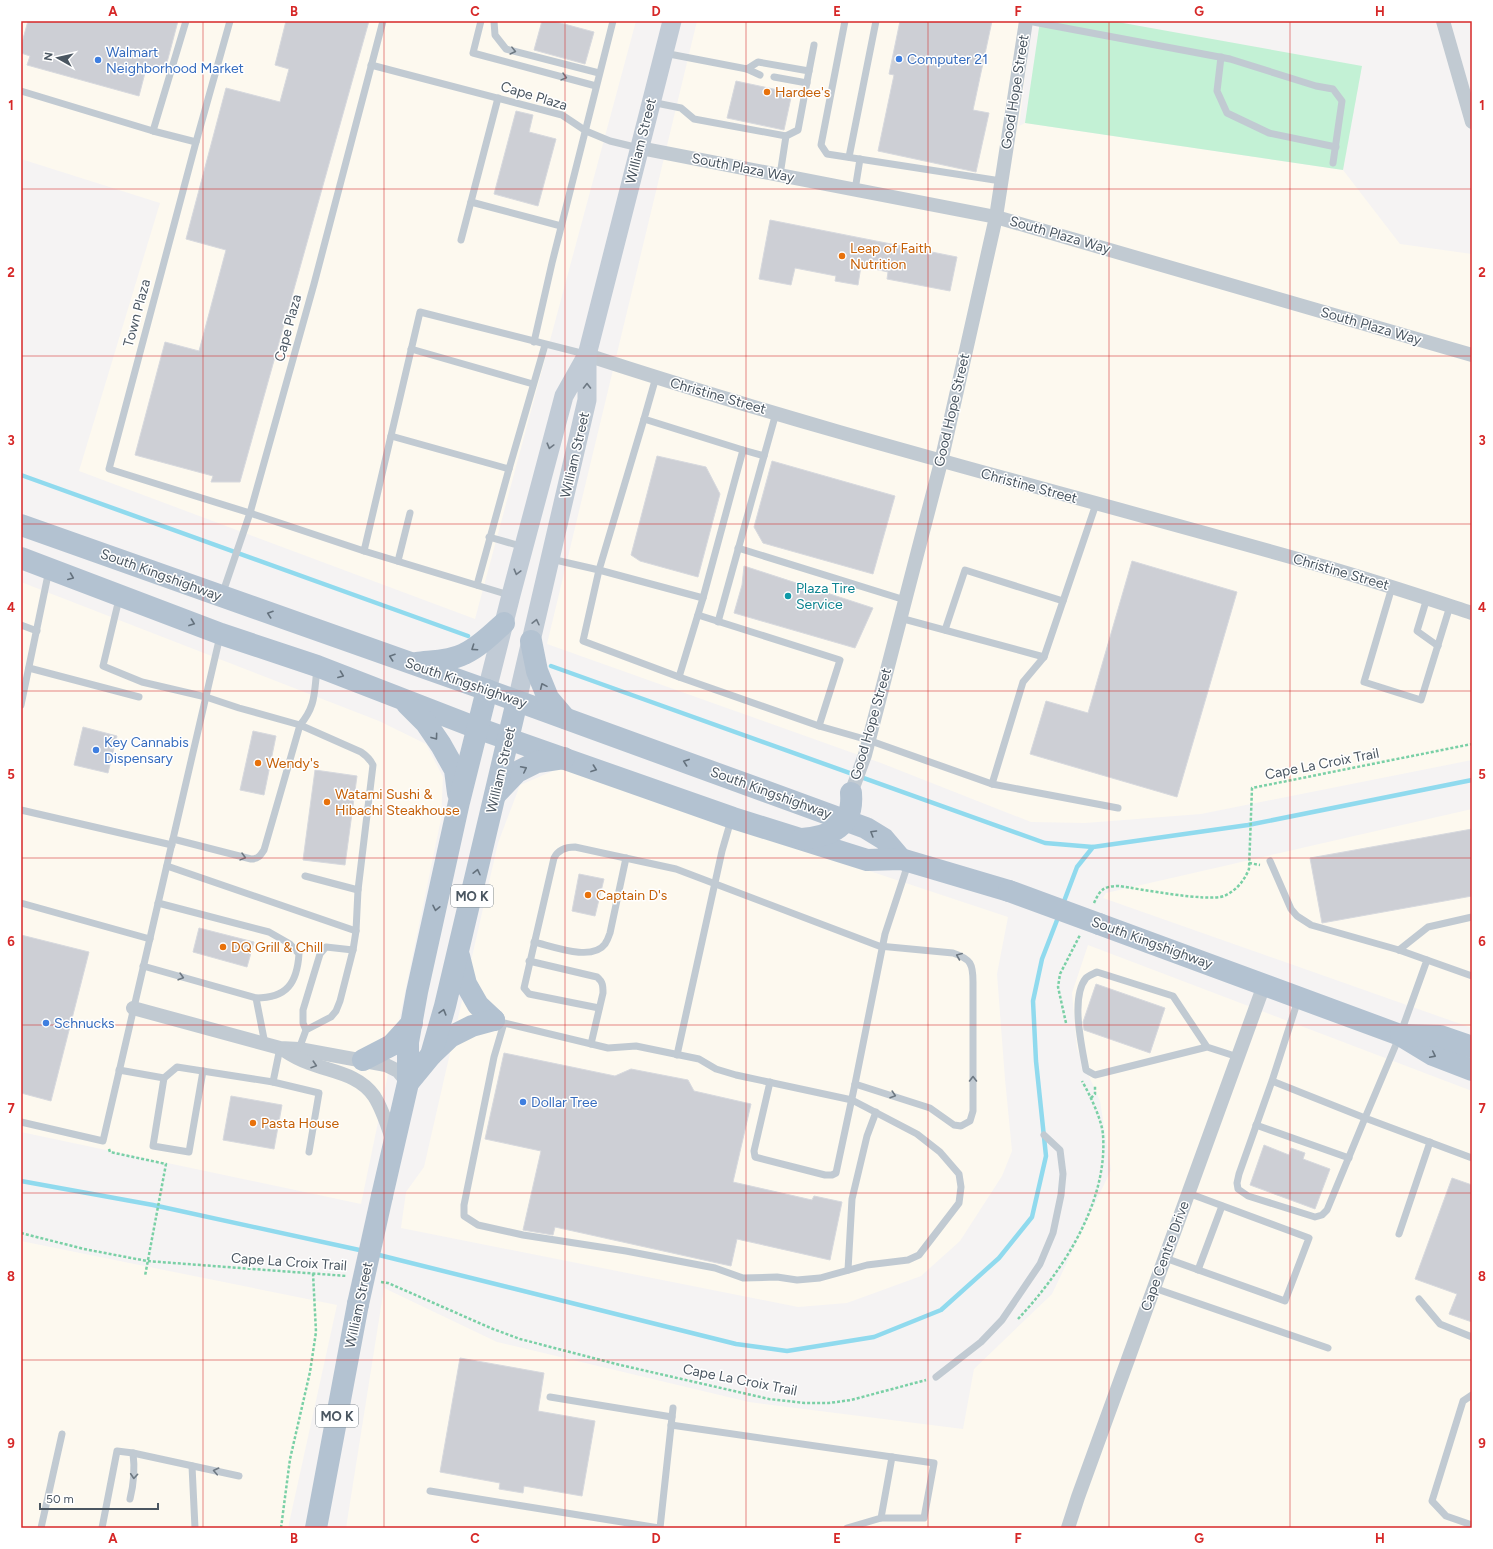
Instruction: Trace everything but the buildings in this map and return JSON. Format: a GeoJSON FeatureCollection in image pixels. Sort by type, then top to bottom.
{"type":"FeatureCollection","features":[{"type":"Feature","properties":{"kind":"main road","name":"William Street"},"geometry":{"type":"LineString","coordinates":[[408,1083],[431,1055],[458,952],[587,400],[587,355],[672,21]]}},
{"type":"Feature","properties":{"kind":"main road","name":"William Street"},"geometry":{"type":"LineString","coordinates":[[316,1528],[358,1304],[408,1083],[408,1042],[417,992],[459,802],[511,595],[564,396],[587,355]]}},
{"type":"Feature","properties":{"kind":"main road","name":"South Kingshighway"},"geometry":{"type":"LineString","coordinates":[[21,525],[487,690],[866,828],[884,839],[905,861]]}},
{"type":"Feature","properties":{"kind":"main road","name":"South Kingshighway"},"geometry":{"type":"LineString","coordinates":[[21,558],[221,634],[317,666],[478,728],[731,818],[867,860],[905,861],[1096,915],[1264,985],[1400,1035],[1433,1055],[1472,1070]]}},
{"type":"Feature","properties":{"kind":"main road"},"geometry":{"type":"LineString","coordinates":[[412,664],[444,660],[464,655],[504,623]]}},
{"type":"Feature","properties":{"kind":"main road"},"geometry":{"type":"LineString","coordinates":[[531,641],[536,671],[548,698],[565,718]]}},
{"type":"Feature","properties":{"kind":"main road"},"geometry":{"type":"LineString","coordinates":[[400,697],[426,723],[441,745],[455,770],[459,802]]}},
{"type":"Feature","properties":{"kind":"main road"},"geometry":{"type":"LineString","coordinates":[[495,795],[517,772],[537,762],[564,758]]}},
{"type":"Feature","properties":{"kind":"main road"},"geometry":{"type":"LineString","coordinates":[[814,809],[841,801],[851,793]]}},
{"type":"Feature","properties":{"kind":"main road"},"geometry":{"type":"LineString","coordinates":[[799,839],[817,838],[827,835],[847,821],[852,800],[851,793]]}},
{"type":"Feature","properties":{"kind":"main road"},"geometry":{"type":"LineString","coordinates":[[458,952],[466,984],[478,1005],[499,1021]]}},
{"type":"Feature","properties":{"kind":"main road"},"geometry":{"type":"LineString","coordinates":[[431,1055],[450,1037],[472,1026],[499,1021]]}},
{"type":"Feature","properties":{"kind":"main road"},"geometry":{"type":"LineString","coordinates":[[363,1060],[392,1045],[412,1022]]}},
{"type":"Feature","properties":{"kind":"main road","name":"South Kingshighway"},"geometry":{"type":"LineString","coordinates":[[1400,1035],[1440,1036],[1472,1047]]}},
{"type":"Feature","properties":{"kind":"street","name":"Good Hope Street"},"geometry":{"type":"LineString","coordinates":[[851,793],[865,755],[941,462],[996,217],[1027,21]]}},
{"type":"Feature","properties":{"kind":"street"},"geometry":{"type":"LineString","coordinates":[[1443,21],[1472,122]]}},
{"type":"Feature","properties":{"kind":"street","name":"South Plaza Way"},"geometry":{"type":"LineString","coordinates":[[640,148],[996,217],[1472,355]]}},
{"type":"Feature","properties":{"kind":"street","name":"Christine Street"},"geometry":{"type":"LineString","coordinates":[[587,355],[656,378],[941,462],[1328,568],[1472,613]]}},
{"type":"Feature","properties":{"kind":"street","name":"Cape Centre Drive"},"geometry":{"type":"LineString","coordinates":[[1068,1528],[1264,985]]}},
{"type":"Feature","properties":{"kind":"street"},"geometry":{"type":"LineString","coordinates":[[134,1008],[280,1048],[299,1049],[386,1065],[398,1071],[408,1083]]}},
{"type":"Feature","properties":{"kind":"street"},"geometry":{"type":"LineString","coordinates":[[280,1048],[294,1057],[310,1064],[343,1073],[366,1087],[374,1096],[380,1108],[394,1144]]}},
{"type":"Feature","properties":{"kind":"lane"},"geometry":{"type":"LineString","coordinates":[[153,132],[186,21]]}},
{"type":"Feature","properties":{"kind":"lane","name":"Town Plaza"},"geometry":{"type":"LineString","coordinates":[[230,21],[196,142],[109,469],[250,513]]}},
{"type":"Feature","properties":{"kind":"lane","name":"Cape Plaza"},"geometry":{"type":"LineString","coordinates":[[222,596],[250,513],[314,284],[383,21]]}},
{"type":"Feature","properties":{"kind":"lane"},"geometry":{"type":"LineString","coordinates":[[481,21],[473,53],[596,86]]}},
{"type":"Feature","properties":{"kind":"lane"},"geometry":{"type":"LineString","coordinates":[[494,21],[495,35],[506,49],[599,73]]}},
{"type":"Feature","properties":{"kind":"lane"},"geometry":{"type":"LineString","coordinates":[[534,342],[561,226],[613,21]]}},
{"type":"Feature","properties":{"kind":"lane"},"geometry":{"type":"LineString","coordinates":[[845,21],[821,145],[827,154],[1001,181]]}},
{"type":"Feature","properties":{"kind":"lane"},"geometry":{"type":"LineString","coordinates":[[849,157],[876,21]]}},
{"type":"Feature","properties":{"kind":"lane"},"geometry":{"type":"LineString","coordinates":[[1027,21],[1222,57],[1316,86],[1333,89],[1342,101],[1333,162]]}},
{"type":"Feature","properties":{"kind":"lane"},"geometry":{"type":"LineString","coordinates":[[651,102],[681,108],[694,119],[786,136],[798,130],[814,45]]}},
{"type":"Feature","properties":{"kind":"lane"},"geometry":{"type":"LineString","coordinates":[[664,53],[747,69],[760,75]]}},
{"type":"Feature","properties":{"kind":"lane"},"geometry":{"type":"LineString","coordinates":[[1222,57],[1217,91],[1227,113],[1269,133],[1336,147]]}},
{"type":"Feature","properties":{"kind":"lane"},"geometry":{"type":"LineString","coordinates":[[747,69],[758,62],[809,71]]}},
{"type":"Feature","properties":{"kind":"lane","name":"Cape Plaza"},"geometry":{"type":"LineString","coordinates":[[371,64],[562,115],[586,131],[610,141],[640,148]]}},
{"type":"Feature","properties":{"kind":"lane"},"geometry":{"type":"LineString","coordinates":[[774,77],[807,83]]}},
{"type":"Feature","properties":{"kind":"lane"},"geometry":{"type":"LineString","coordinates":[[21,91],[153,132],[196,142]]}},
{"type":"Feature","properties":{"kind":"lane"},"geometry":{"type":"LineString","coordinates":[[461,240],[498,98]]}},
{"type":"Feature","properties":{"kind":"lane"},"geometry":{"type":"LineString","coordinates":[[780,175],[786,136]]}},
{"type":"Feature","properties":{"kind":"lane"},"geometry":{"type":"LineString","coordinates":[[855,190],[860,159]]}},
{"type":"Feature","properties":{"kind":"lane"},"geometry":{"type":"LineString","coordinates":[[471,202],[561,226]]}},
{"type":"Feature","properties":{"kind":"lane"},"geometry":{"type":"LineString","coordinates":[[364,551],[420,312],[587,355]]}},
{"type":"Feature","properties":{"kind":"lane"},"geometry":{"type":"LineString","coordinates":[[476,585],[544,345]]}},
{"type":"Feature","properties":{"kind":"lane"},"geometry":{"type":"LineString","coordinates":[[411,349],[533,384]]}},
{"type":"Feature","properties":{"kind":"lane"},"geometry":{"type":"LineString","coordinates":[[656,378],[598,570],[582,641],[678,677],[819,726],[868,740],[992,784],[1118,808]]}},
{"type":"Feature","properties":{"kind":"lane"},"geometry":{"type":"LineString","coordinates":[[718,622],[776,413]]}},
{"type":"Feature","properties":{"kind":"lane"},"geometry":{"type":"LineString","coordinates":[[644,419],[764,456]]}},
{"type":"Feature","properties":{"kind":"lane"},"geometry":{"type":"LineString","coordinates":[[391,436],[509,468]]}},
{"type":"Feature","properties":{"kind":"lane"},"geometry":{"type":"LineString","coordinates":[[678,677],[703,598],[744,450]]}},
{"type":"Feature","properties":{"kind":"lane"},"geometry":{"type":"LineString","coordinates":[[992,784],[1023,682],[1044,657],[1096,504]]}},
{"type":"Feature","properties":{"kind":"lane"},"geometry":{"type":"LineString","coordinates":[[250,513],[364,551],[511,595]]}},
{"type":"Feature","properties":{"kind":"lane"},"geometry":{"type":"LineString","coordinates":[[398,561],[410,513]]}},
{"type":"Feature","properties":{"kind":"lane"},"geometry":{"type":"LineString","coordinates":[[490,537],[524,547]]}},
{"type":"Feature","properties":{"kind":"lane"},"geometry":{"type":"LineString","coordinates":[[738,548],[905,600]]}},
{"type":"Feature","properties":{"kind":"lane"},"geometry":{"type":"LineString","coordinates":[[550,559],[703,598]]}},
{"type":"Feature","properties":{"kind":"lane"},"geometry":{"type":"LineString","coordinates":[[21,705],[49,568]]}},
{"type":"Feature","properties":{"kind":"lane"},"geometry":{"type":"LineString","coordinates":[[945,630],[965,570],[1063,601]]}},
{"type":"Feature","properties":{"kind":"lane"},"geometry":{"type":"LineString","coordinates":[[1392,587],[1364,682],[1421,700],[1450,606]]}},
{"type":"Feature","properties":{"kind":"lane"},"geometry":{"type":"LineString","coordinates":[[120,596],[102,666],[142,682],[206,697],[300,725],[367,756],[373,765],[358,890],[356,932],[340,1001],[336,1011],[331,1017],[306,1030],[299,1049]]}},
{"type":"Feature","properties":{"kind":"lane"},"geometry":{"type":"LineString","coordinates":[[1427,598],[1417,631],[1438,646]]}},
{"type":"Feature","properties":{"kind":"lane"},"geometry":{"type":"LineString","coordinates":[[698,615],[840,660],[819,726]]}},
{"type":"Feature","properties":{"kind":"lane"},"geometry":{"type":"LineString","coordinates":[[900,618],[1044,657]]}},
{"type":"Feature","properties":{"kind":"lane"},"geometry":{"type":"LineString","coordinates":[[21,625],[37,631]]}},
{"type":"Feature","properties":{"kind":"lane"},"geometry":{"type":"LineString","coordinates":[[21,1122],[103,1141],[221,634]]}},
{"type":"Feature","properties":{"kind":"lane"},"geometry":{"type":"LineString","coordinates":[[21,810],[172,842],[205,847],[256,859],[264,850],[300,725],[308,716],[313,704],[317,666]]}},
{"type":"Feature","properties":{"kind":"lane"},"geometry":{"type":"LineString","coordinates":[[29,668],[139,697]]}},
{"type":"Feature","properties":{"kind":"lane"},"geometry":{"type":"LineString","coordinates":[[677,1055],[722,851],[731,818]]}},
{"type":"Feature","properties":{"kind":"lane"},"geometry":{"type":"LineString","coordinates":[[599,1008],[529,994],[524,988],[524,982],[552,863],[556,854],[568,847],[575,847],[676,869],[882,946],[953,953],[961,955],[970,962],[973,975],[972,1118],[970,1122],[961,1126],[954,1125],[930,1108],[855,1084]]}},
{"type":"Feature","properties":{"kind":"lane"},"geometry":{"type":"LineString","coordinates":[[534,942],[582,953],[591,953],[600,949],[605,944],[610,933],[626,858]]}},
{"type":"Feature","properties":{"kind":"lane"},"geometry":{"type":"LineString","coordinates":[[770,1082],[754,1151],[755,1157],[825,1175],[832,1175],[836,1173],[882,946],[905,861]]}},
{"type":"Feature","properties":{"kind":"lane"},"geometry":{"type":"LineString","coordinates":[[1270,861],[1291,909],[1297,916],[1311,925],[1399,950],[1472,976]]}},
{"type":"Feature","properties":{"kind":"lane"},"geometry":{"type":"LineString","coordinates":[[167,866],[356,932]]}},
{"type":"Feature","properties":{"kind":"lane"},"geometry":{"type":"LineString","coordinates":[[305,876],[358,890]]}},
{"type":"Feature","properties":{"kind":"lane"},"geometry":{"type":"LineString","coordinates":[[143,966],[256,998],[270,998],[283,993],[294,979],[298,965],[299,954],[290,944],[269,932],[158,902]]}},
{"type":"Feature","properties":{"kind":"lane"},"geometry":{"type":"LineString","coordinates":[[21,903],[150,939]]}},
{"type":"Feature","properties":{"kind":"lane"},"geometry":{"type":"LineString","coordinates":[[1399,950],[1428,928],[1472,916]]}},
{"type":"Feature","properties":{"kind":"lane"},"geometry":{"type":"LineString","coordinates":[[306,1030],[303,1023],[303,1010],[320,954],[326,947],[353,950]]}},
{"type":"Feature","properties":{"kind":"lane"},"geometry":{"type":"LineString","coordinates":[[1299,998],[1272,1081],[1238,1174],[1237,1183],[1238,1189],[1248,1196],[1315,1218],[1322,1215],[1327,1210],[1400,1035],[1427,960]]}},
{"type":"Feature","properties":{"kind":"lane"},"geometry":{"type":"LineString","coordinates":[[529,961],[597,977],[602,980],[603,986],[591,1044]]}},
{"type":"Feature","properties":{"kind":"lane"},"geometry":{"type":"LineString","coordinates":[[1207,1047],[1173,996],[1097,972],[1086,978],[1079,992],[1078,1031],[1086,1070],[1095,1075],[1207,1047],[1238,1057]]}},
{"type":"Feature","properties":{"kind":"lane"},"geometry":{"type":"LineString","coordinates":[[256,998],[265,1044]]}},
{"type":"Feature","properties":{"kind":"lane"},"geometry":{"type":"LineString","coordinates":[[499,1021],[591,1044],[608,1048],[636,1046],[699,1059],[720,1070],[852,1100],[917,1134],[940,1152],[959,1174],[962,1187],[959,1202],[919,1255],[908,1260],[867,1265],[820,1278],[797,1280],[778,1277],[743,1278],[715,1268],[626,1250],[523,1235],[478,1225],[468,1219],[464,1216],[464,1205],[494,1057],[499,1021]]}},
{"type":"Feature","properties":{"kind":"lane"},"geometry":{"type":"LineString","coordinates":[[273,1082],[280,1048]]}},
{"type":"Feature","properties":{"kind":"lane"},"geometry":{"type":"LineString","coordinates":[[203,1071],[189,1152],[153,1146],[164,1078],[177,1067],[203,1071],[273,1082],[319,1093],[309,1152]]}},
{"type":"Feature","properties":{"kind":"lane"},"geometry":{"type":"LineString","coordinates":[[119,1070],[164,1078]]}},
{"type":"Feature","properties":{"kind":"lane"},"geometry":{"type":"LineString","coordinates":[[1272,1081],[1472,1158]]}},
{"type":"Feature","properties":{"kind":"lane"},"geometry":{"type":"LineString","coordinates":[[848,1270],[852,1199],[866,1136],[876,1112]]}},
{"type":"Feature","properties":{"kind":"lane"},"geometry":{"type":"LineString","coordinates":[[1256,1125],[1349,1158]]}},
{"type":"Feature","properties":{"kind":"lane"},"geometry":{"type":"LineString","coordinates":[[936,1377],[981,1342],[1002,1320],[1040,1264],[1053,1233],[1063,1174],[1060,1150],[1044,1135]]}},
{"type":"Feature","properties":{"kind":"lane"},"geometry":{"type":"LineString","coordinates":[[1399,1234],[1430,1142]]}},
{"type":"Feature","properties":{"kind":"lane"},"geometry":{"type":"LineString","coordinates":[[1165,1258],[1286,1301],[1309,1238],[1188,1193]]}},
{"type":"Feature","properties":{"kind":"lane"},"geometry":{"type":"LineString","coordinates":[[1198,1270],[1222,1206]]}},
{"type":"Feature","properties":{"kind":"lane"},"geometry":{"type":"LineString","coordinates":[[1154,1288],[1328,1348]]}},
{"type":"Feature","properties":{"kind":"lane"},"geometry":{"type":"LineString","coordinates":[[1419,1299],[1440,1324],[1472,1337]]}},
{"type":"Feature","properties":{"kind":"lane"},"geometry":{"type":"LineString","coordinates":[[1472,1396],[1463,1401],[1432,1501],[1446,1516],[1472,1525]]}},
{"type":"Feature","properties":{"kind":"lane"},"geometry":{"type":"LineString","coordinates":[[550,1397],[672,1417]]}},
{"type":"Feature","properties":{"kind":"lane"},"geometry":{"type":"LineString","coordinates":[[430,1491],[659,1528],[672,1408]]}},
{"type":"Feature","properties":{"kind":"lane"},"geometry":{"type":"LineString","coordinates":[[671,1425],[934,1463],[924,1518],[881,1518],[872,1525],[847,1528]]}},
{"type":"Feature","properties":{"kind":"lane"},"geometry":{"type":"LineString","coordinates":[[41,1528],[62,1434]]}},
{"type":"Feature","properties":{"kind":"lane"},"geometry":{"type":"LineString","coordinates":[[102,1528],[117,1451],[133,1453],[239,1476]]}},
{"type":"Feature","properties":{"kind":"lane"},"geometry":{"type":"LineString","coordinates":[[130,1499],[134,1479],[133,1453]]}},
{"type":"Feature","properties":{"kind":"lane"},"geometry":{"type":"LineString","coordinates":[[881,1518],[892,1457]]}},
{"type":"Feature","properties":{"kind":"lane"},"geometry":{"type":"LineString","coordinates":[[192,1466],[195,1528]]}},
{"type":"Feature","properties":{"kind":"path","name":"Cape La Croix Trail"},"geometry":{"type":"LineString","coordinates":[[1096,915],[1099,893],[1107,886],[1118,886],[1199,897],[1223,896],[1234,889],[1244,880],[1249,869],[1252,788],[1472,744]]}},
{"type":"Feature","properties":{"kind":"path"},"geometry":{"type":"LineString","coordinates":[[1066,1024],[1058,987],[1060,974],[1080,933]]}},
{"type":"Feature","properties":{"kind":"path"},"geometry":{"type":"LineString","coordinates":[[1015,1322],[1035,1301],[1066,1258],[1090,1211],[1101,1175],[1103,1134],[1092,1099],[1080,1076]]}},
{"type":"Feature","properties":{"kind":"path"},"geometry":{"type":"LineString","coordinates":[[103,1141],[110,1152],[166,1164],[144,1276]]}},
{"type":"Feature","properties":{"kind":"path","name":"Cape La Croix Trail"},"geometry":{"type":"LineString","coordinates":[[21,1233],[84,1249],[147,1261],[353,1277]]}},
{"type":"Feature","properties":{"kind":"path"},"geometry":{"type":"LineString","coordinates":[[281,1528],[290,1459],[310,1372],[316,1332],[313,1273]]}},
{"type":"Feature","properties":{"kind":"path","name":"Cape La Croix Trail"},"geometry":{"type":"LineString","coordinates":[[374,1281],[388,1283],[493,1329],[520,1339],[616,1364],[768,1399],[805,1403],[829,1403],[850,1400],[936,1377]]}},
{"type":"Feature","properties":{"kind":"shaded area"},"geometry":{"type":"Polygon","coordinates":[[[21,21],[636,21],[475,619],[79,471],[160,203],[21,159],[21,21]]]}},
{"type":"Feature","properties":{"kind":"shaded area"},"geometry":{"type":"Polygon","coordinates":[[[697,21],[1032,21],[1019,126],[1025,123],[1343,170],[1400,244],[1472,254],[1472,760],[1201,814],[1085,823],[1031,822],[881,763],[547,644],[697,21]]]}},
{"type":"Feature","properties":{"kind":"shaded area"},"geometry":{"type":"Polygon","coordinates":[[[21,582],[379,721],[426,744],[443,777],[441,819],[361,1204],[21,1132],[21,582]]]}},
{"type":"Feature","properties":{"kind":"shaded area"},"geometry":{"type":"Polygon","coordinates":[[[560,768],[1008,917],[997,974],[1012,1151],[1002,1176],[960,1241],[921,1276],[847,1303],[798,1307],[401,1228],[406,1192],[424,1167],[498,843],[520,785],[560,768]]]}},
{"type":"Feature","properties":{"kind":"shaded area"},"geometry":{"type":"Polygon","coordinates":[[[1472,809],[1472,1028],[1103,898],[1106,893],[1472,809]]]}},
{"type":"Feature","properties":{"kind":"shaded area"},"geometry":{"type":"Polygon","coordinates":[[[1088,945],[1472,1091],[1472,1528],[346,1528],[384,1288],[497,1342],[749,1402],[963,1429],[974,1369],[1052,1294],[1111,1170],[1100,1101],[1077,1049],[1072,993],[1088,945]]]}},
{"type":"Feature","properties":{"kind":"shaded area"},"geometry":{"type":"Polygon","coordinates":[[[21,1241],[337,1305],[288,1528],[21,1528],[21,1241]]]}},
{"type":"Feature","properties":{"kind":"green space"},"geometry":{"type":"Polygon","coordinates":[[[1040,21],[1112,21],[1362,66],[1343,170],[1025,123],[1040,21]]]}},
{"type":"Feature","properties":{"kind":"waterway"},"geometry":{"type":"LineString","coordinates":[[21,475],[468,636]]}},
{"type":"Feature","properties":{"kind":"waterway"},"geometry":{"type":"LineString","coordinates":[[551,666],[1045,843],[1093,847]]}},
{"type":"Feature","properties":{"kind":"waterway"},"geometry":{"type":"LineString","coordinates":[[1063,904],[1077,867],[1093,847],[1248,825],[1472,780]]}},
{"type":"Feature","properties":{"kind":"waterway"},"geometry":{"type":"LineString","coordinates":[[375,1254],[736,1344],[787,1351],[874,1337],[941,1310],[999,1258],[1032,1217],[1046,1156],[1036,1061],[1033,1001],[1042,959],[1059,915]]}},
{"type":"Feature","properties":{"kind":"waterway"},"geometry":{"type":"LineString","coordinates":[[21,1181],[153,1205],[364,1251]]}},
{"type":"Feature","properties":{"kind":"place","name":"Computer 21"},"geometry":{"type":"Point","coordinates":[899,59]}},
{"type":"Feature","properties":{"kind":"place","name":"Walmart Neighborhood Market"},"geometry":{"type":"Point","coordinates":[98,60]}},
{"type":"Feature","properties":{"kind":"place","name":"Hardee's"},"geometry":{"type":"Point","coordinates":[767,92]}},
{"type":"Feature","properties":{"kind":"place","name":"Leap of Faith Nutrition"},"geometry":{"type":"Point","coordinates":[842,256]}},
{"type":"Feature","properties":{"kind":"place","name":"Plaza Tire Service"},"geometry":{"type":"Point","coordinates":[788,596]}},
{"type":"Feature","properties":{"kind":"place","name":"Key Cannabis Dispensary"},"geometry":{"type":"Point","coordinates":[96,750]}},
{"type":"Feature","properties":{"kind":"place","name":"Wendy's"},"geometry":{"type":"Point","coordinates":[258,763]}},
{"type":"Feature","properties":{"kind":"place","name":"Watami Sushi & Hibachi Steakhouse"},"geometry":{"type":"Point","coordinates":[327,802]}},
{"type":"Feature","properties":{"kind":"place","name":"Captain D's"},"geometry":{"type":"Point","coordinates":[588,895]}},
{"type":"Feature","properties":{"kind":"place","name":"DQ Grill & Chill"},"geometry":{"type":"Point","coordinates":[223,947]}},
{"type":"Feature","properties":{"kind":"place","name":"Schnucks"},"geometry":{"type":"Point","coordinates":[46,1023]}},
{"type":"Feature","properties":{"kind":"place","name":"Dollar Tree"},"geometry":{"type":"Point","coordinates":[523,1102]}},
{"type":"Feature","properties":{"kind":"place","name":"Pasta House"},"geometry":{"type":"Point","coordinates":[253,1123]}}]}
